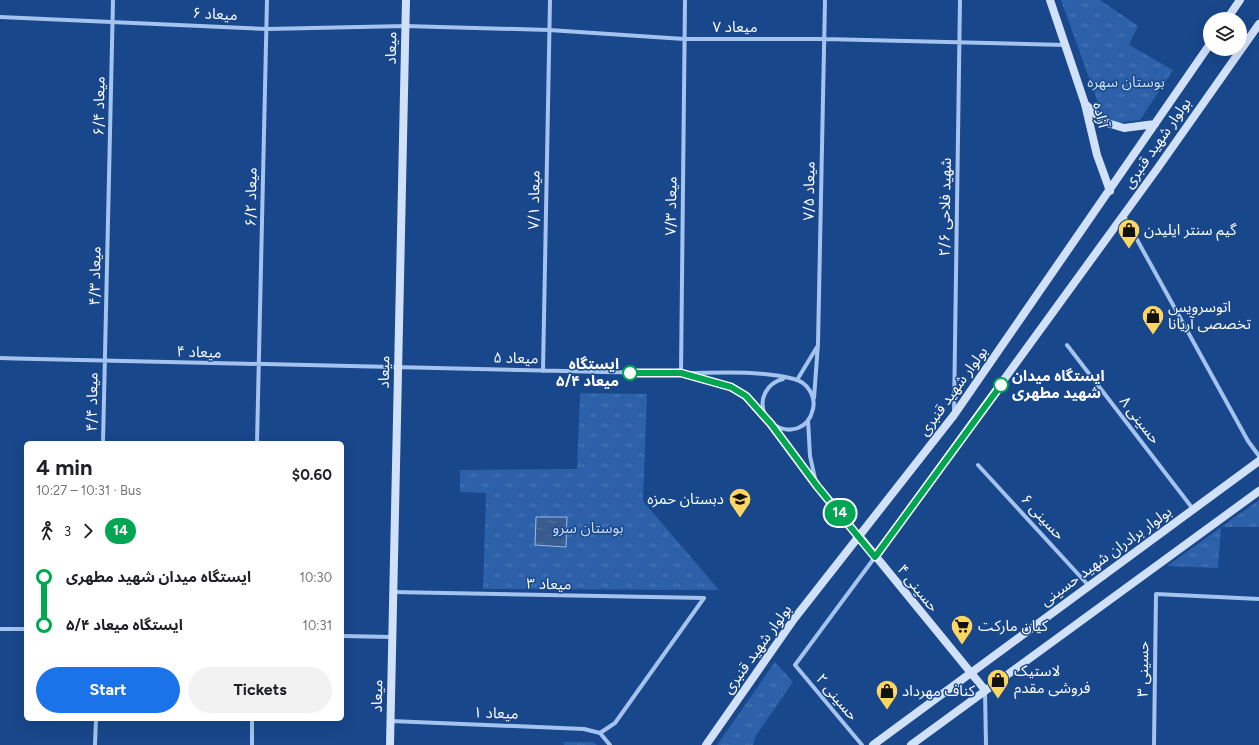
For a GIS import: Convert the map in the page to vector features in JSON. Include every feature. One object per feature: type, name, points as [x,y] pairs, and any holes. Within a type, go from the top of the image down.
[{"type":"street","name":"میعاد ۶/۴","points":[[109,192],[113,0]]},
{"type":"street","name":"میعاد ۶/۲","points":[[257,441],[267,0]]},
{"type":"street","name":"میعاد","points":[[390,745],[406,0]]},
{"type":"street","name":"میعاد ۷/۱","points":[[543,371],[550,0]]},
{"type":"street","name":"میعاد ۷/۳","points":[[681,373],[685,0]]},
{"type":"street","name":"میعاد ۷/۵","points":[[814,404],[818,344],[825,0]]},
{"type":"street","name":"شهید فلاحی ۲/۶","points":[[954,415],[960,0]]},
{"type":"street","name":"آزاده","points":[[1050,0],[1085,104],[1097,156],[1110,191]]},
{"type":"street","points":[[1232,12],[1240,0]]},
{"type":"street","name":"میعاد ۶","points":[[0,17],[267,28],[405,26]]},
{"type":"street","name":"بولوار شهید قنبری","points":[[795,665],[1124,215],[1259,24]]},
{"type":"street","name":"میعاد ۷","points":[[405,26],[549,30],[684,39],[824,39],[1065,45]]},
{"type":"street","name":"بولوار شهید قنبری","points":[[706,745],[794,619],[860,537],[954,415],[1203,54]]},
{"type":"street","points":[[1085,104],[1104,122],[1124,128],[1155,124]]},
{"type":"street","name":"میعاد ۴/۳","points":[[105,361],[109,192]]},
{"type":"street","points":[[1124,215],[1248,441],[1259,456]]},
{"type":"street","name":"میعاد ۷/۵","points":[[797,380],[818,344]]},
{"type":"street","name":"حسینی ۸","points":[[1067,345],[1194,509]]},
{"type":"street","name":"میعاد ۴","points":[[0,358],[398,368]]},
{"type":"street","name":"میعاد ۴/۴","points":[[103,441],[105,361]]},
{"type":"street","name":"میعاد ۵","points":[[398,368],[681,373]]},
{"type":"street","points":[[681,373],[749,373],[790,378],[797,380],[810,389],[814,404],[808,420],[810,456],[817,486]]},
{"type":"street","points":[[681,373],[731,387],[746,396],[766,417],[817,486],[860,537]]},
{"type":"street","points":[[766,417],[762,402],[768,387],[774,382],[790,378]]},
{"type":"street","points":[[771,424],[786,430],[802,426],[808,420]]},
{"type":"street","name":"بولوار برادران شهید حسینی","points":[[873,745],[1259,461]]},
{"type":"street","name":"حسینی ۶","points":[[978,465],[1090,586]]},
{"type":"street","points":[[911,745],[1259,492]]},
{"type":"street","name":"حسینی ۴","points":[[860,537],[970,674],[985,690]]},
{"type":"street","name":"میعاد ۳","points":[[393,592],[704,598],[615,723],[600,733]]},
{"type":"street","name":"حسینی ۳","points":[[1154,745],[1156,594],[1259,599]]},
{"type":"street","points":[[0,629],[24,629]]},
{"type":"street","points":[[344,636],[392,637]]},
{"type":"street","name":"حسینی ۲","points":[[795,665],[862,745]]},
{"type":"street","points":[[985,690],[986,745]]},
{"type":"street","points":[[95,745],[96,721]]},
{"type":"street","points":[[252,721],[252,745]]},
{"type":"street","name":"میعاد ۱","points":[[391,721],[584,729],[600,733]]},
{"type":"street","points":[[600,733],[610,745]]},
{"type":"green space","name":"بوستان سهره","points":[[1061,0],[1100,0],[1138,26],[1129,45],[1173,70],[1140,120],[1116,123],[1102,114]]},
{"type":"green space","name":"بوستان سرو","points":[[580,393],[647,394],[643,501],[719,590],[483,589],[486,493],[460,492],[460,470],[577,469]]},
{"type":"green space","points":[[1259,500],[1259,527],[1221,527]]},
{"type":"green space","points":[[1221,527],[1218,568],[1167,566]]},
{"type":"green space","points":[[775,662],[793,682],[755,737],[753,745],[717,745]]},
{"type":"green space","points":[[564,742],[593,742],[597,745],[564,745]]},
{"type":"water","points":[[536,517],[567,517],[566,547],[535,545]]},
{"type":"bus line","name":"14","points":[[630,373],[681,373],[731,387],[746,396],[766,417],[817,486],[875,557],[1001,385]]},
{"type":"place","name":"گیم سنتر ایلیدن","points":[[1129,250]]},
{"type":"place","name":"اتوسرویس تخصصی آریانا","points":[[1153,336]]},
{"type":"place","name":"ایستگاه میعاد ۵/۴","points":[[630,373]]},
{"type":"place","name":"ایستگاه میدان شهید مطهری","points":[[1001,385]]},
{"type":"place","name":"دبستان حمزه","points":[[740,518]]},
{"type":"place","name":"کیان مارکت","points":[[962,646]]},
{"type":"place","name":"لاستیک فروشی مقدم","points":[[998,700]]},
{"type":"place","name":"کناف مهرداد","points":[[887,710]]}]
